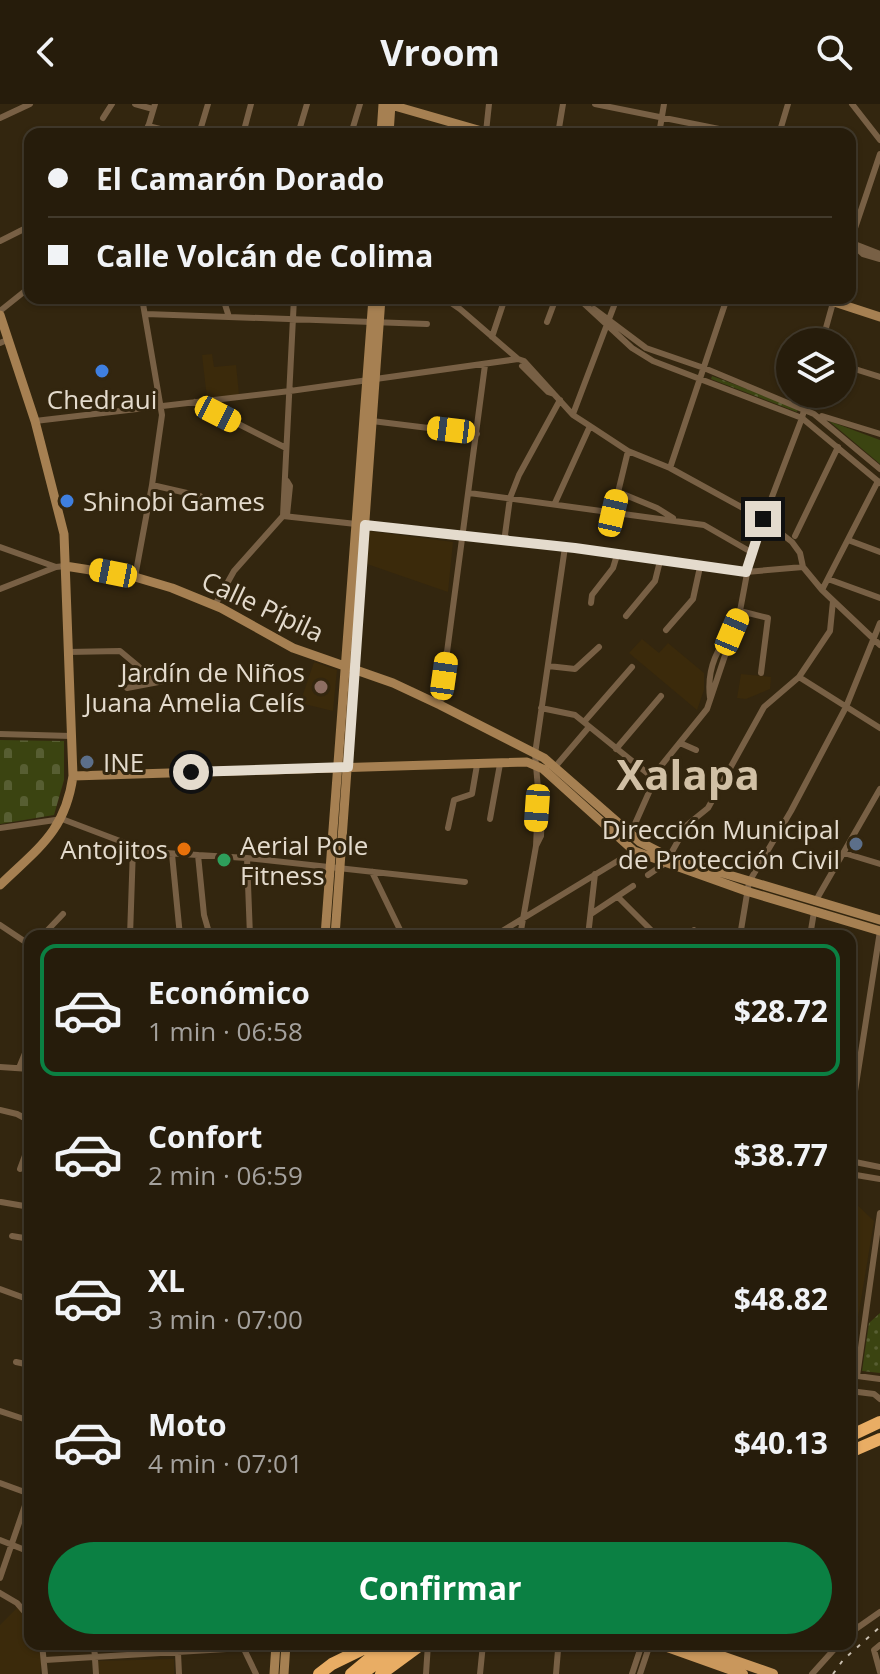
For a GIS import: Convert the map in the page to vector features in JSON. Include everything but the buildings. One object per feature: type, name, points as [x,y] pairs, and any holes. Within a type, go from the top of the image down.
[{"type":"highway","points":[[856,1433],[878,1424]]},
{"type":"highway","points":[[856,1449],[880,1439]]},
{"type":"highway","points":[[310,1674],[349,1650]]},
{"type":"highway","points":[[319,1674],[361,1650]]},
{"type":"highway","points":[[351,1674],[380,1650]]},
{"type":"highway","points":[[362,1674],[394,1650]]},
{"type":"highway","points":[[381,1674],[416,1650]]},
{"type":"main road","points":[[388,104],[472,128]]},
{"type":"main road","points":[[382,128],[388,104]]},
{"type":"main road","points":[[388,104],[389,128]]},
{"type":"main road","points":[[326,930],[344,767],[375,322],[374,304]]},
{"type":"main road","points":[[375,322],[380,304]]},
{"type":"main road","points":[[845,304],[880,317]]},
{"type":"main road","points":[[0,313],[4,342],[35,421],[61,513],[61,567],[73,776],[68,806],[62,819],[49,838],[0,885]]},
{"type":"main road","points":[[360,524],[372,421],[371,379]]},
{"type":"main road","name":"Calle Pípila","points":[[61,567],[135,577],[172,588],[215,605],[293,648],[440,705],[535,759],[555,767],[630,835],[667,860]]},
{"type":"main road","points":[[73,776],[477,765],[535,759]]},
{"type":"main road","name":"Calle Pípila","points":[[535,759],[634,851],[815,907],[880,931]]},
{"type":"main road","points":[[335,867],[335,930]]},
{"type":"main road","name":"Calle Pípila","points":[[815,907],[880,920]]},
{"type":"main road","points":[[274,1674],[276,1650]]},
{"type":"main road","points":[[284,1674],[286,1650]]},
{"type":"main road","points":[[676,1650],[743,1674]]},
{"type":"main road","points":[[704,1650],[773,1674]]},
{"type":"street","points":[[0,118],[30,104]]},
{"type":"street","points":[[103,118],[112,104]]},
{"type":"street","points":[[135,104],[154,106],[148,126],[156,128]]},
{"type":"street","points":[[201,128],[208,104]]},
{"type":"street","points":[[245,128],[251,104]]},
{"type":"street","points":[[300,128],[307,104]]},
{"type":"street","points":[[353,128],[360,104]]},
{"type":"street","points":[[489,104],[489,128]]},
{"type":"street","points":[[559,128],[563,104]]},
{"type":"street","points":[[595,104],[715,128]]},
{"type":"street","points":[[660,128],[664,104]]},
{"type":"street","points":[[782,128],[788,104]]},
{"type":"street","points":[[852,104],[879,137]]},
{"type":"street","points":[[856,225],[880,154]]},
{"type":"street","points":[[0,241],[24,229]]},
{"type":"street","points":[[856,245],[880,256]]},
{"type":"street","points":[[0,313],[24,292]]},
{"type":"street","points":[[135,577],[152,485],[162,406],[144,304]]},
{"type":"street","points":[[225,304],[229,317]]},
{"type":"street","points":[[215,605],[234,571],[285,515],[294,304]]},
{"type":"street","points":[[451,304],[524,361],[573,415],[628,451],[670,468],[763,519],[792,542],[800,553],[803,567],[822,590],[877,642]]},
{"type":"street","points":[[492,337],[503,304]]},
{"type":"street","points":[[547,322],[554,304]]},
{"type":"street","points":[[585,304],[646,348],[704,368],[814,414],[880,434]]},
{"type":"street","points":[[573,415],[615,304]]},
{"type":"street","points":[[670,468],[725,304]]},
{"type":"street","points":[[826,328],[833,304]]},
{"type":"street","points":[[146,314],[427,324]]},
{"type":"street","points":[[609,322],[642,355],[802,418],[879,482],[822,590]]},
{"type":"street","points":[[35,421],[290,391],[518,359]]},
{"type":"street","points":[[440,705],[485,365]]},
{"type":"street","points":[[856,369],[880,377]]},
{"type":"street","points":[[504,542],[510,498],[557,397]]},
{"type":"street","points":[[195,402],[286,448]]},
{"type":"street","points":[[630,835],[650,790],[652,777],[702,717],[710,702],[709,672],[740,611],[751,552],[804,409]]},
{"type":"street","points":[[814,414],[880,469]]},
{"type":"street","points":[[372,421],[477,434]]},
{"type":"street","points":[[555,503],[590,426]]},
{"type":"street","points":[[795,536],[838,447]]},
{"type":"street","points":[[613,513],[628,451]]},
{"type":"street","points":[[152,485],[200,496]]},
{"type":"street","points":[[618,492],[677,520]]},
{"type":"street","points":[[469,493],[704,525],[751,552]]},
{"type":"street","points":[[285,515],[565,547],[746,572],[803,567]]},
{"type":"street","points":[[848,540],[880,552]]},
{"type":"street","name":"Calle Pípila","points":[[0,547],[61,567]]},
{"type":"street","points":[[521,930],[536,846],[539,800],[535,759],[565,547]]},
{"type":"street","points":[[591,603],[592,595],[613,568],[617,555]]},
{"type":"street","points":[[626,616],[655,581],[660,561]]},
{"type":"street","points":[[0,589],[61,567]]},
{"type":"street","points":[[666,630],[693,599],[700,567]]},
{"type":"street","points":[[828,579],[880,598]]},
{"type":"street","points":[[648,875],[667,860],[687,825],[710,806],[764,707],[799,677],[830,631],[833,601]]},
{"type":"street","points":[[740,611],[768,618],[761,673]]},
{"type":"street","points":[[741,930],[748,886],[846,707],[877,642],[880,624]]},
{"type":"street","points":[[548,666],[575,669],[599,647]]},
{"type":"street","points":[[68,652],[120,651],[153,683]]},
{"type":"street","points":[[555,767],[632,667]]},
{"type":"street","points":[[799,677],[880,728]]},
{"type":"street","points":[[127,688],[169,680]]},
{"type":"street","points":[[616,749],[661,696]]},
{"type":"street","points":[[541,708],[568,711],[652,777]]},
{"type":"street","points":[[0,734],[71,736]]},
{"type":"street","points":[[680,743],[696,750]]},
{"type":"street","points":[[490,819],[500,764]]},
{"type":"street","points":[[448,828],[454,800],[472,794],[477,765]]},
{"type":"street","points":[[811,930],[815,907],[880,789]]},
{"type":"street","points":[[870,808],[880,810]]},
{"type":"street","points":[[0,828],[62,819],[149,852],[247,858],[465,882]]},
{"type":"street","points":[[130,930],[133,848]]},
{"type":"street","points":[[504,930],[634,851]]},
{"type":"street","points":[[844,853],[880,864]]},
{"type":"street","points":[[172,854],[179,930]]},
{"type":"street","points":[[198,855],[208,930]]},
{"type":"street","points":[[247,858],[250,930]]},
{"type":"street","points":[[372,872],[400,930]]},
{"type":"street","points":[[589,930],[595,874]]},
{"type":"street","points":[[591,914],[633,886]]},
{"type":"street","points":[[618,897],[651,930]]},
{"type":"street","points":[[48,930],[63,914]]},
{"type":"street","points":[[0,925],[24,941]]},
{"type":"street","points":[[856,1085],[880,931]]},
{"type":"street","points":[[19,1068],[24,1056]]},
{"type":"street","points":[[0,1067],[24,1068]]},
{"type":"street","points":[[0,1110],[24,1118]]},
{"type":"street","points":[[20,1169],[24,1158]]},
{"type":"street","points":[[856,1162],[880,1167]]},
{"type":"street","points":[[856,1175],[880,1179]]},
{"type":"street","points":[[1,1202],[24,1206]]},
{"type":"street","points":[[856,1363],[880,1213]]},
{"type":"street","points":[[12,1236],[24,1238]]},
{"type":"street","points":[[0,1289],[24,1298]]},
{"type":"street","points":[[16,1362],[24,1364]]},
{"type":"street","points":[[856,1375],[880,1379]]},
{"type":"street","points":[[856,1392],[874,1394],[880,1399]]},
{"type":"street","points":[[878,1424],[880,1410]]},
{"type":"street","points":[[0,1411],[24,1419]]},
{"type":"street","points":[[0,1483],[24,1491]]},
{"type":"street","points":[[0,1578],[24,1509]]},
{"type":"street","points":[[0,1540],[24,1549]]},
{"type":"street","points":[[0,1593],[24,1611]]},
{"type":"street","points":[[856,1629],[880,1612]]},
{"type":"street","points":[[877,1646],[880,1672]]},
{"type":"street","points":[[43,1650],[45,1674]]},
{"type":"street","points":[[95,1650],[96,1674]]},
{"type":"street","points":[[177,1650],[179,1674]]},
{"type":"street","points":[[45,1660],[205,1650]]},
{"type":"street","points":[[244,1650],[256,1674]]},
{"type":"street","points":[[425,1650],[426,1674]]},
{"type":"street","points":[[480,1674],[482,1650]]},
{"type":"street","points":[[556,1674],[558,1650]]},
{"type":"street","points":[[632,1674],[640,1650]]},
{"type":"street","points":[[640,1674],[648,1650]]},
{"type":"street","points":[[812,1674],[834,1650]]},
{"type":"shaded area","points":[[212,354],[214,367],[236,365],[239,394],[207,398],[202,355]]},
{"type":"shaded area","points":[[368,531],[453,542],[448,592],[367,564]]},
{"type":"shaded area","points":[[642,639],[659,653],[668,643],[704,673],[704,690],[697,710],[629,653]]},
{"type":"shaded area","name":"Jardín de Niños Juana Amelia Celís","points":[[314,662],[337,670],[333,711],[300,703]]},
{"type":"shaded area","points":[[741,674],[771,677],[770,689],[746,699],[737,698]]},
{"type":"shaded area","points":[[856,1204],[874,1221],[856,1324]]},
{"type":"shaded area","points":[[19,1606],[24,1611],[24,1650],[42,1650],[40,1674],[0,1674],[0,1625]]},
{"type":"shaded area","points":[[174,1659],[174,1674],[97,1674],[98,1661]]},
{"type":"green space","points":[[712,376],[776,400],[776,404],[711,379]]},
{"type":"green space","points":[[829,421],[880,440],[880,464]]},
{"type":"green space","points":[[0,740],[64,741],[64,780],[54,815],[0,824]]},
{"type":"green space","points":[[880,1313],[880,1373],[862,1371],[869,1323]]},
{"type":"railway","points":[[856,1648],[880,1627]]},
{"type":"railway","points":[[833,1674],[854,1650]]},
{"type":"place","name":"Chedraui","points":[[102,371]]},
{"type":"place","name":"Shinobi Games","points":[[67,501]]},
{"type":"place","name":"Jardín de Niños Juana Amelia Celís","points":[[321,687]]},
{"type":"place","name":"INE","points":[[87,762]]},
{"type":"place","name":"Dirección Municipal de Protección Civil","points":[[856,844]]},
{"type":"place","name":"Antojitos","points":[[184,849]]},
{"type":"place","name":"Aerial Pole Fitness","points":[[224,860]]},
{"type":"district","name":"Xalapa","points":[[688,773]]},
{"type":"route","points":[[191,772],[348,767],[365,525],[575,548],[746,572],[763,519]]}]
